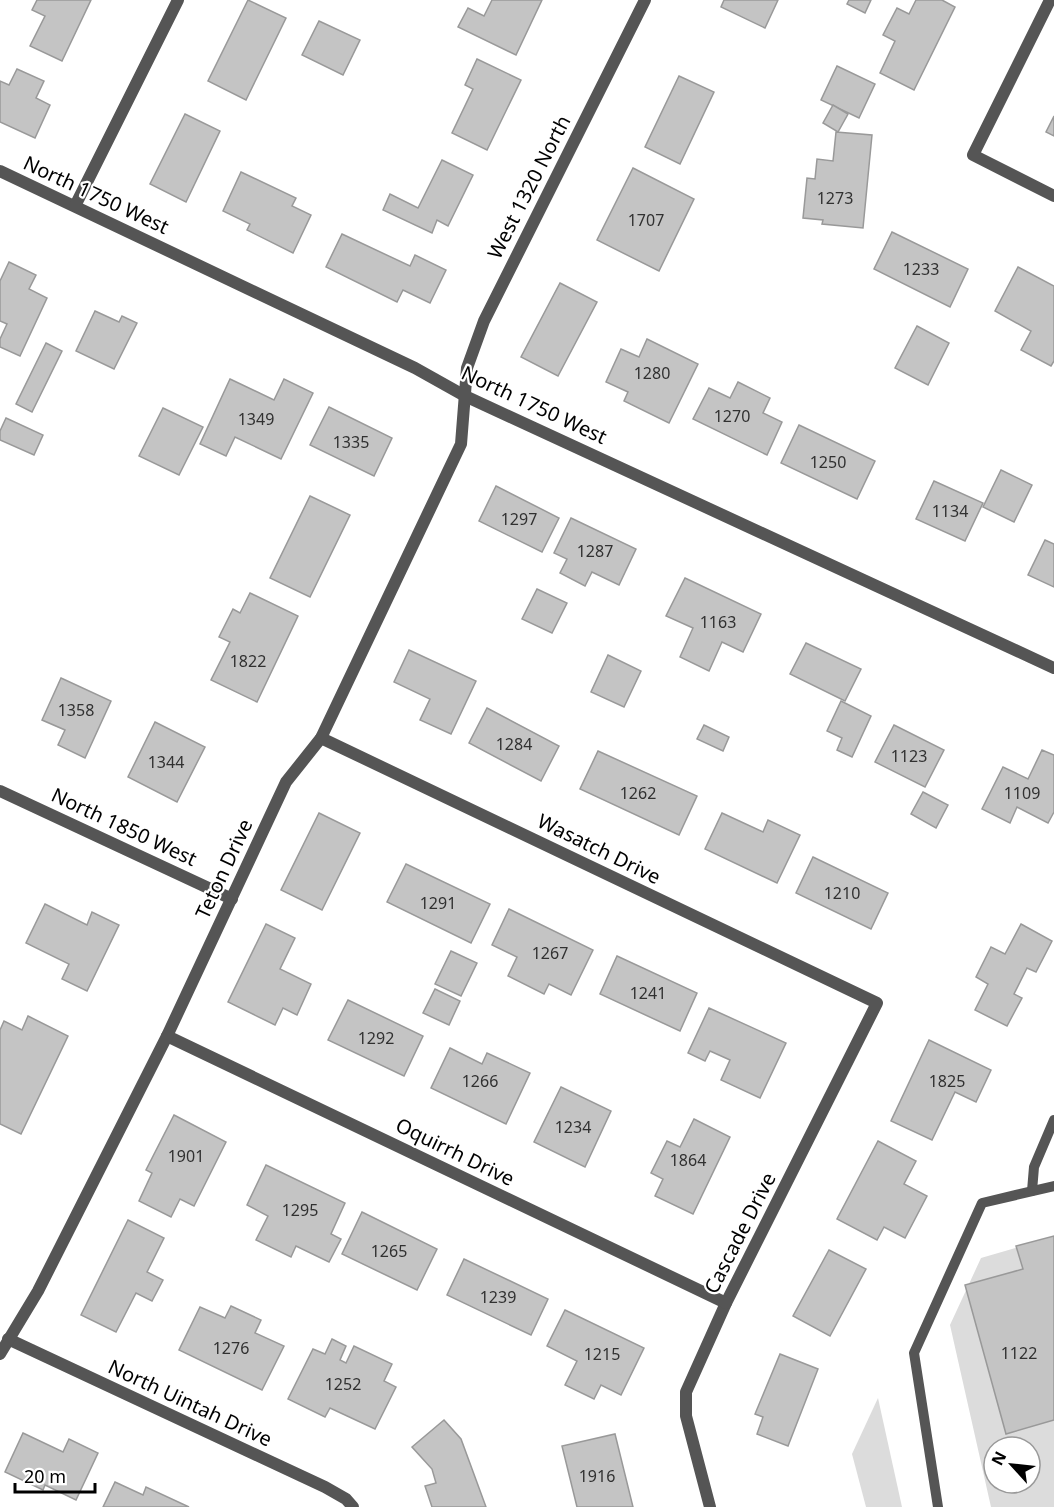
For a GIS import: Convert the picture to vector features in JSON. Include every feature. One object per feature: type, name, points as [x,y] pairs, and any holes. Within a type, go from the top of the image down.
[{"type":"street","points":[[75,206],[178,0]]},
{"type":"street","name":"West 1320 North","points":[[465,396],[466,368],[484,321],[645,0]]},
{"type":"street","points":[[1050,0],[973,155],[1054,196]]},
{"type":"street","name":"North 1750 West","points":[[0,171],[415,368],[465,396],[1054,668]]},
{"type":"street","name":"Teton Drive","points":[[0,1354],[38,1292],[167,1036],[286,782],[321,738],[461,444],[465,396]]},
{"type":"street","name":"Wasatch Drive","points":[[321,738],[860,996]]},
{"type":"street","name":"North 1850 West","points":[[0,791],[232,899]]},
{"type":"street","name":"Cascade Drive","points":[[710,1507],[684,1404],[690,1380],[726,1303],[877,1003],[860,996]]},
{"type":"street","name":"Oquirrh Drive","points":[[167,1036],[726,1303]]},
{"type":"street","name":"North Uintah Drive","points":[[9,1339],[326,1487],[346,1499],[353,1507]]},
{"type":"lane","points":[[1032,1191],[1034,1167],[1054,1120]]},
{"type":"lane","points":[[938,1507],[914,1353],[982,1203],[1054,1186]]},
{"type":"shaded area","points":[[1054,1237],[1054,1507],[991,1507],[988,1495],[1042,1495],[1042,1435],[982,1435],[982,1467],[950,1325],[981,1258]]},
{"type":"shaded area","points":[[878,1398],[902,1507],[866,1507],[852,1454]]},
{"type":"building","points":[[37,0],[91,0],[62,61],[30,46],[45,16],[32,10]]},
{"type":"building","points":[[248,0],[286,18],[246,100],[208,81]]},
{"type":"building","points":[[492,0],[542,0],[516,55],[458,27],[468,8],[484,16]]},
{"type":"building","points":[[724,0],[778,0],[765,28],[721,7]]},
{"type":"building","points":[[849,0],[871,0],[865,13],[847,4]]},
{"type":"building","points":[[916,0],[942,0],[955,7],[914,90],[880,73],[895,41],[883,35],[897,8],[909,14]]},
{"type":"building","points":[[319,21],[360,40],[343,75],[302,55]]},
{"type":"building","points":[[477,59],[521,80],[487,150],[452,133],[473,89],[465,85]]},
{"type":"building","points":[[837,66],[875,84],[859,118],[821,100]]},
{"type":"building","points":[[17,69],[44,81],[36,98],[50,105],[35,138],[0,122],[0,81],[9,85]]},
{"type":"building","points":[[679,76],[714,92],[680,164],[645,147]]},
{"type":"building","points":[[833,105],[848,114],[838,132],[823,123]]},
{"type":"building","points":[[185,114],[220,131],[186,202],[150,184]]},
{"type":"building","points":[[1054,116],[1054,136],[1046,132]]},
{"type":"building","points":[[836,132],[872,135],[863,228],[822,224],[823,220],[803,218],[807,178],[815,179],[817,159],[833,161]]},
{"type":"building","points":[[442,160],[473,175],[448,226],[437,220],[432,233],[383,210],[390,194],[418,208]]},
{"type":"building","points":[[633,168],[694,199],[659,271],[597,240]]},
{"type":"building","points":[[241,172],[296,198],[292,206],[311,215],[293,253],[247,230],[250,224],[223,211]]},
{"type":"building","points":[[892,232],[968,269],[950,307],[874,269]]},
{"type":"building","points":[[342,234],[410,266],[415,255],[446,270],[430,303],[403,290],[397,302],[326,267]]},
{"type":"building","points":[[9,262],[36,275],[29,289],[47,298],[20,356],[0,347],[0,339],[7,324],[0,321],[0,281]]},
{"type":"building","points":[[1018,267],[1054,286],[1054,361],[1051,366],[1021,350],[1031,331],[995,311]]},
{"type":"building","points":[[560,283],[597,302],[558,376],[521,357]]},
{"type":"building","points":[[95,311],[119,322],[122,316],[137,323],[114,369],[76,351]]},
{"type":"building","points":[[917,326],[949,343],[928,385],[895,368]]},
{"type":"building","points":[[647,339],[698,364],[669,423],[624,401],[628,392],[606,382],[621,349],[639,357]]},
{"type":"building","points":[[46,343],[62,351],[32,412],[16,404]]},
{"type":"building","points":[[230,379],[274,400],[284,379],[313,393],[281,459],[235,437],[226,456],[200,444]]},
{"type":"building","points":[[738,382],[770,398],[763,413],[782,422],[767,455],[693,419],[709,388],[730,398]]},
{"type":"building","points":[[329,407],[392,438],[374,476],[310,445]]},
{"type":"building","points":[[163,408],[203,427],[179,475],[139,456]]},
{"type":"building","points":[[6,418],[43,435],[34,455],[0,440],[0,431]]},
{"type":"building","points":[[799,425],[875,461],[857,499],[781,463]]},
{"type":"building","points":[[1001,470],[1032,485],[1014,522],[983,507]]},
{"type":"building","points":[[934,481],[983,503],[965,541],[916,519]]},
{"type":"building","points":[[496,486],[559,518],[542,552],[479,521]]},
{"type":"building","points":[[310,496],[350,515],[310,597],[270,578]]},
{"type":"building","points":[[571,518],[636,549],[619,585],[592,572],[585,586],[560,573],[567,559],[554,553]]},
{"type":"building","points":[[1045,540],[1054,544],[1054,587],[1028,575]]},
{"type":"building","points":[[685,578],[761,614],[743,652],[722,642],[709,671],[680,657],[693,628],[666,616]]},
{"type":"building","points":[[537,589],[567,603],[552,633],[522,619]]},
{"type":"building","points":[[250,593],[298,616],[257,702],[211,680],[230,642],[219,637],[233,609],[240,613]]},
{"type":"building","points":[[806,643],[861,669],[845,701],[790,674]]},
{"type":"building","points":[[409,650],[476,681],[451,734],[420,720],[430,699],[394,682]]},
{"type":"building","points":[[608,655],[641,671],[624,707],[591,692]]},
{"type":"building","points":[[61,678],[111,701],[85,758],[58,745],[65,730],[42,720]]},
{"type":"building","points":[[841,701],[871,716],[852,757],[837,750],[842,738],[827,731]]},
{"type":"building","points":[[487,708],[559,746],[541,781],[469,743]]},
{"type":"building","points":[[155,722],[205,747],[177,802],[128,777]]},
{"type":"building","points":[[704,725],[729,737],[723,751],[697,739]]},
{"type":"building","points":[[894,725],[944,750],[925,787],[875,762]]},
{"type":"building","points":[[1042,750],[1054,755],[1054,812],[1048,823],[1017,807],[1010,823],[982,809],[1003,767],[1028,779]]},
{"type":"building","points":[[598,751],[697,796],[679,835],[580,789]]},
{"type":"building","points":[[923,792],[948,805],[936,828],[911,814]]},
{"type":"building","points":[[319,813],[360,833],[322,910],[281,890]]},
{"type":"building","points":[[722,813],[763,832],[768,820],[800,835],[777,883],[705,849]]},
{"type":"building","points":[[813,857],[888,893],[871,929],[796,893]]},
{"type":"building","points":[[406,864],[490,904],[471,943],[387,902]]},
{"type":"building","points":[[45,904],[87,925],[92,912],[119,925],[87,991],[62,979],[69,964],[26,943]]},
{"type":"building","points":[[509,909],[593,950],[571,995],[549,984],[544,994],[508,976],[517,957],[492,945]]},
{"type":"building","points":[[266,924],[295,938],[280,969],[311,984],[297,1015],[283,1008],[275,1025],[228,1002]]},
{"type":"building","points":[[1021,924],[1052,941],[1036,972],[1027,968],[1014,994],[1022,998],[1007,1026],[975,1010],[988,984],[976,977],[991,947],[1005,954]]},
{"type":"building","points":[[451,951],[477,963],[461,996],[435,984]]},
{"type":"building","points":[[617,956],[697,993],[680,1031],[600,994]]},
{"type":"building","points":[[435,989],[460,1001],[449,1025],[423,1013]]},
{"type":"building","points":[[348,1000],[423,1036],[404,1076],[328,1040]]},
{"type":"building","points":[[709,1008],[786,1043],[760,1098],[721,1080],[730,1060],[710,1051],[705,1061],[688,1053]]},
{"type":"building","points":[[28,1016],[68,1036],[21,1134],[0,1124],[0,1030],[4,1021],[22,1030]]},
{"type":"building","points":[[929,1040],[991,1070],[976,1102],[955,1092],[932,1140],[891,1121]]},
{"type":"building","points":[[450,1048],[482,1064],[487,1053],[530,1073],[506,1124],[431,1088]]},
{"type":"building","points":[[561,1087],[611,1111],[585,1167],[534,1142]]},
{"type":"building","points":[[174,1115],[226,1142],[194,1206],[180,1199],[171,1217],[139,1201],[152,1173],[146,1170]]},
{"type":"building","points":[[694,1119],[730,1137],[693,1214],[655,1196],[663,1179],[651,1173],[667,1141],[680,1147]]},
{"type":"building","points":[[878,1141],[916,1161],[904,1184],[927,1196],[905,1238],[884,1227],[877,1240],[837,1219]]},
{"type":"building","points":[[266,1165],[345,1203],[331,1234],[341,1239],[329,1262],[296,1246],[291,1257],[256,1240],[268,1216],[247,1205]]},
{"type":"building","points":[[362,1212],[437,1249],[417,1290],[342,1254]]},
{"type":"building","points":[[128,1220],[164,1238],[147,1272],[163,1280],[152,1301],[136,1293],[116,1332],[81,1315]]},
{"type":"building","points":[[1054,1236],[1054,1420],[1006,1434],[965,1285],[1023,1269],[1016,1246]]},
{"type":"building","points":[[829,1250],[866,1269],[830,1336],[793,1316]]},
{"type":"building","points":[[464,1259],[548,1299],[531,1335],[447,1295]]},
{"type":"building","points":[[231,1306],[261,1320],[255,1333],[284,1346],[262,1390],[179,1350],[200,1307],[225,1318]]},
{"type":"building","points":[[565,1310],[644,1348],[621,1395],[601,1385],[594,1399],[565,1385],[577,1361],[547,1346]]},
{"type":"building","points":[[332,1339],[346,1346],[340,1360],[346,1363],[354,1346],[392,1364],[384,1381],[396,1387],[375,1429],[330,1408],[325,1417],[288,1399],[313,1349],[325,1354]]},
{"type":"building","points":[[780,1354],[818,1369],[788,1446],[757,1434],[763,1417],[755,1414]]},
{"type":"building","points":[[444,1420],[461,1439],[486,1507],[432,1507],[425,1486],[436,1483],[432,1469],[412,1447]]},
{"type":"building","points":[[23,1433],[63,1452],[69,1439],[98,1453],[76,1500],[45,1485],[43,1490],[5,1472]]},
{"type":"building","points":[[615,1434],[633,1507],[577,1507],[562,1446]]},
{"type":"building","points":[[115,1482],[143,1495],[146,1487],[189,1507],[103,1507]]}]
